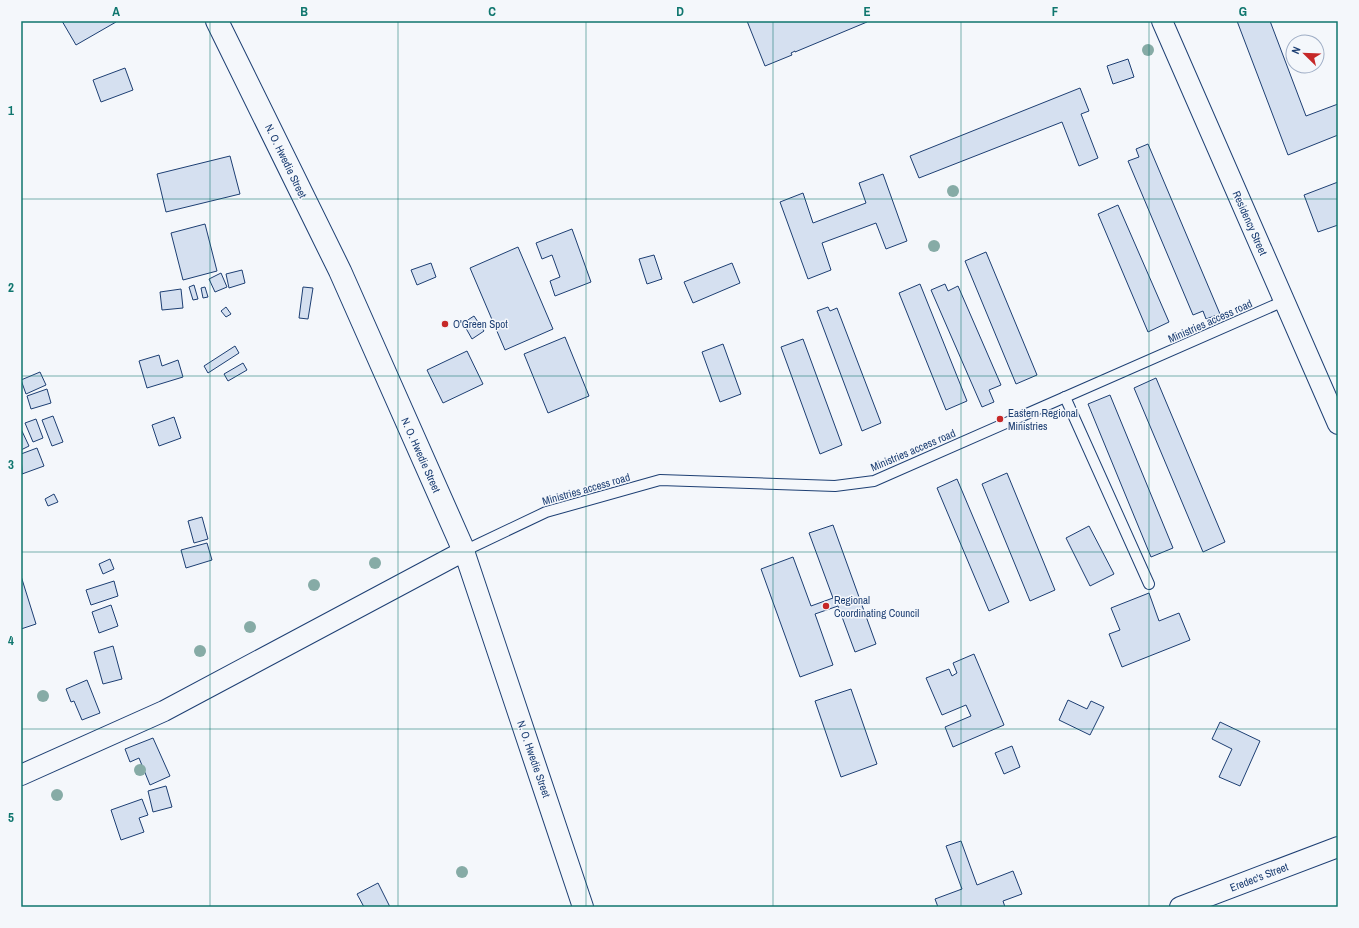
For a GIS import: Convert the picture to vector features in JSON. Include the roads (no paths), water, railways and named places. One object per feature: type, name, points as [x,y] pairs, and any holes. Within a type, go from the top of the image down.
[{"type":"street","name":"N. O. Hwedie Street","points":[[216,21],[340,271],[464,551],[583,907]]},
{"type":"street","name":"Residency Street","points":[[1162,21],[1338,424]]},
{"type":"street","points":[[21,775],[164,711],[464,551]]},
{"type":"street","name":"Eredec's Street","points":[[1180,907],[1338,846]]},
{"type":"lane","name":"Ministries access road","points":[[464,551],[546,512],[660,480],[835,486],[874,480],[1065,398],[1284,301]]},
{"type":"lane","points":[[1065,398],[1149,584]]},
{"type":"place","name":"O'Green Spot","points":[[445,324]]},
{"type":"place","name":"Eastern Regional Ministries","points":[[1000,419]]},
{"type":"place","name":"Regional Coordinating Council","points":[[826,606]]}]
